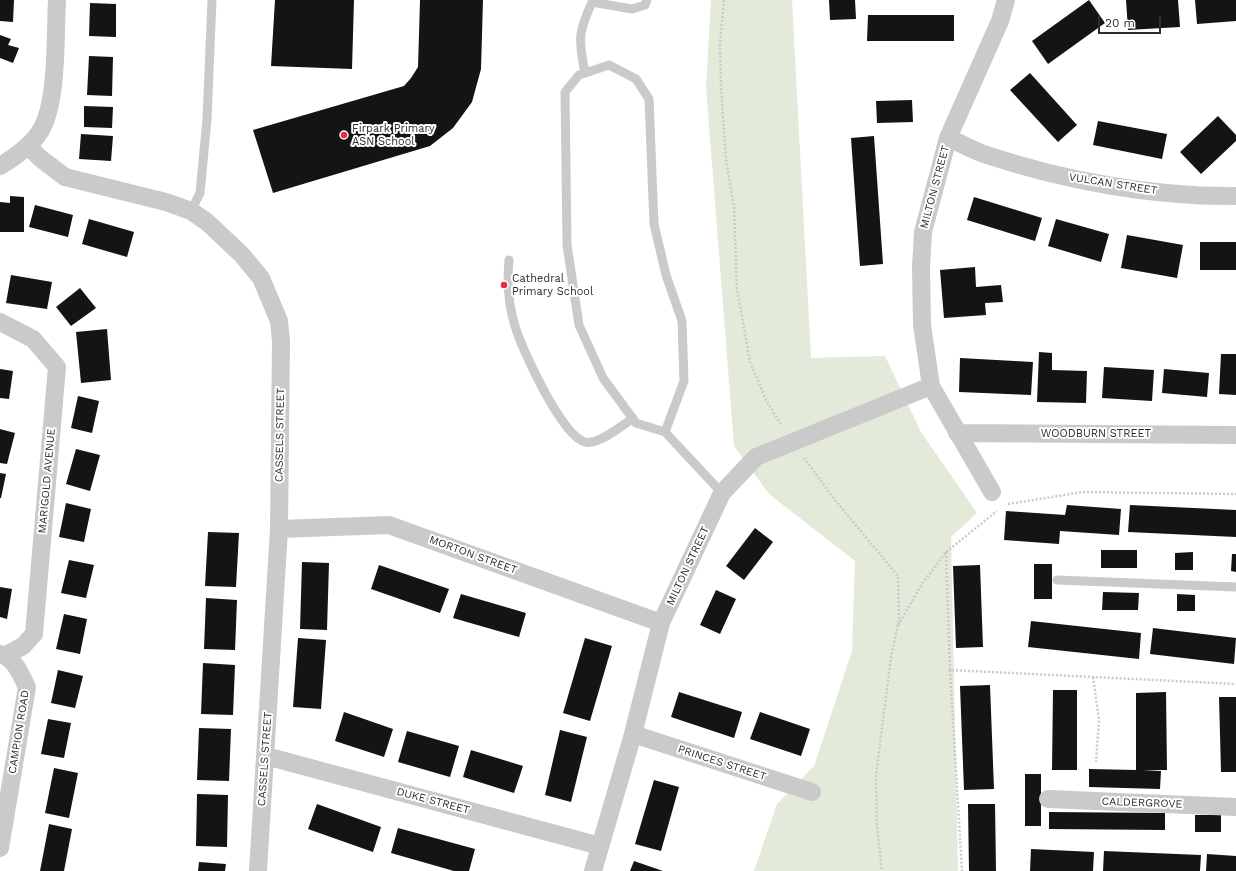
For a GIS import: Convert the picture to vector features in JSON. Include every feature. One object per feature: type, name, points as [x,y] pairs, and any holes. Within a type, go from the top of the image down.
[{"type":"street","points":[[0,166],[28,146],[41,130],[52,104],[57,0]]},
{"type":"street","name":"MILTON STREET","points":[[992,492],[931,386],[922,325],[921,267],[923,232],[948,138],[1000,21],[1006,0]]},
{"type":"street","name":"VULCAN STREET","points":[[948,138],[987,155],[1082,180],[1195,196],[1236,196]]},
{"type":"street","name":"CASSELS STREET","points":[[28,146],[40,158],[65,177],[166,202],[191,211],[207,222],[242,255],[261,278],[279,322],[281,341],[279,529],[258,871]]},
{"type":"street","name":"MARIGOLD AVENUE","points":[[0,322],[33,339],[57,367],[34,634],[23,646],[3,654]]},
{"type":"street","name":"MILTON STREET","points":[[593,871],[633,734],[661,623],[722,493],[756,457],[931,386]]},
{"type":"street","name":"WOODBURN STREET","points":[[957,433],[1236,435]]},
{"type":"street","name":"MORTON STREET","points":[[279,529],[389,525],[661,623]]},
{"type":"street","name":"CAMPION ROAD","points":[[0,848],[2,821],[27,687],[19,671],[3,654]]},
{"type":"street","name":"PRINCES STREET","points":[[633,734],[812,792]]},
{"type":"street","name":"DUKE STREET","points":[[266,756],[600,846]]},
{"type":"street","name":"CALDERGROVE","points":[[1048,799],[1236,807]]},
{"type":"lane","points":[[191,211],[200,193],[207,119],[212,0]]},
{"type":"lane","points":[[585,73],[579,46],[581,27],[592,1],[632,9],[645,5],[647,0]]},
{"type":"lane","points":[[665,432],[684,381],[682,321],[666,275],[654,224],[649,99],[636,79],[609,65],[579,75],[565,92],[567,245],[579,325],[603,378],[636,422],[665,432],[722,493]]},
{"type":"lane","points":[[509,260],[507,282],[515,327],[545,392],[574,436],[586,443],[596,442],[633,418]]},
{"type":"lane","points":[[1057,580],[1236,587]]},
{"type":"path","points":[[992,492],[1005,504]]},
{"type":"path","points":[[897,627],[922,584],[946,552],[1005,504],[1083,492],[1236,494]]},
{"type":"path","points":[[946,552],[950,670],[962,871]]},
{"type":"path","points":[[950,670],[1236,684]]},
{"type":"path","points":[[1093,677],[1099,720],[1096,762]]},
{"type":"green space","points":[[711,0],[792,0],[811,358],[885,356],[921,432],[977,513],[951,537],[958,871],[754,871],[777,804],[814,766],[852,651],[855,561],[769,494],[734,446],[706,87]]},
{"type":"building","points":[[0,0],[14,0],[13,22],[0,21]]},
{"type":"building","points":[[275,0],[354,0],[352,69],[271,66]]},
{"type":"building","points":[[420,0],[483,0],[481,69],[472,102],[453,128],[430,146],[273,193],[253,130],[404,86],[418,67]]},
{"type":"building","points":[[829,0],[855,0],[856,19],[830,20]]},
{"type":"building","points":[[1089,0],[1105,23],[1048,64],[1032,41]]},
{"type":"building","points":[[1126,0],[1178,0],[1180,27],[1128,30]]},
{"type":"building","points":[[1195,0],[1236,0],[1236,21],[1197,24]]},
{"type":"building","points":[[90,3],[116,4],[116,37],[89,36]]},
{"type":"building","points":[[868,15],[954,15],[954,41],[867,41]]},
{"type":"building","points":[[0,35],[11,39],[8,45],[19,48],[13,63],[0,58]]},
{"type":"building","points":[[89,56],[113,57],[112,96],[87,95]]},
{"type":"building","points":[[1030,73],[1077,125],[1058,142],[1010,90]]},
{"type":"building","points":[[912,100],[913,122],[877,123],[876,101]]},
{"type":"building","points":[[84,106],[113,107],[112,128],[84,127]]},
{"type":"building","points":[[1218,116],[1236,135],[1236,141],[1201,174],[1180,152]]},
{"type":"building","points":[[1098,121],[1167,134],[1162,159],[1093,145]]},
{"type":"building","points":[[81,134],[113,136],[111,161],[79,159]]},
{"type":"building","points":[[874,136],[883,264],[860,266],[851,138]]},
{"type":"building","points":[[10,196],[24,197],[24,232],[0,232],[0,202],[10,203]]},
{"type":"building","points":[[974,197],[1042,218],[1035,241],[967,220]]},
{"type":"building","points":[[35,205],[73,215],[68,237],[29,227]]},
{"type":"building","points":[[89,219],[134,232],[127,257],[82,244]]},
{"type":"building","points":[[1056,219],[1109,234],[1101,262],[1048,246]]},
{"type":"building","points":[[1127,235],[1183,245],[1177,278],[1121,268]]},
{"type":"building","points":[[1200,242],[1236,242],[1236,270],[1200,270]]},
{"type":"building","points":[[975,267],[976,287],[1001,285],[1003,302],[985,303],[986,315],[944,318],[940,270]]},
{"type":"building","points":[[11,275],[52,282],[47,309],[6,303]]},
{"type":"building","points":[[80,288],[96,308],[71,326],[56,307]]},
{"type":"building","points":[[107,329],[111,380],[81,383],[76,332]]},
{"type":"building","points":[[1039,352],[1052,353],[1052,370],[1087,371],[1086,403],[1037,402]]},
{"type":"building","points":[[1221,354],[1236,354],[1236,395],[1219,394]]},
{"type":"building","points":[[960,358],[1033,362],[1031,395],[959,392]]},
{"type":"building","points":[[1104,367],[1154,370],[1152,401],[1102,398]]},
{"type":"building","points":[[0,369],[13,371],[9,399],[0,398]]},
{"type":"building","points":[[1164,369],[1209,373],[1207,397],[1162,393]]},
{"type":"building","points":[[78,396],[99,401],[92,433],[71,428]]},
{"type":"building","points":[[0,429],[15,433],[7,464],[0,463]]},
{"type":"building","points":[[76,449],[100,455],[90,491],[66,484]]},
{"type":"building","points":[[0,473],[6,474],[1,498],[0,498]]},
{"type":"building","points":[[66,503],[91,509],[84,542],[59,537]]},
{"type":"building","points":[[1067,505],[1121,509],[1119,535],[1060,531],[1059,544],[1004,540],[1006,511],[1065,515]]},
{"type":"building","points":[[1130,505],[1236,510],[1236,537],[1128,532]]},
{"type":"building","points":[[755,528],[773,542],[744,580],[726,566]]},
{"type":"building","points":[[208,532],[239,533],[236,587],[205,586]]},
{"type":"building","points":[[1101,550],[1137,550],[1137,568],[1101,568]]},
{"type":"building","points":[[1193,552],[1193,570],[1175,570],[1175,553]]},
{"type":"building","points":[[1232,554],[1236,554],[1236,572],[1231,571]]},
{"type":"building","points":[[69,560],[94,565],[86,598],[61,593]]},
{"type":"building","points":[[302,562],[329,563],[327,630],[300,629]]},
{"type":"building","points":[[1034,564],[1052,564],[1052,599],[1034,599]]},
{"type":"building","points":[[379,565],[449,589],[440,613],[371,589]]},
{"type":"building","points":[[980,565],[983,647],[956,648],[953,566]]},
{"type":"building","points":[[0,587],[12,589],[7,619],[0,617]]},
{"type":"building","points":[[716,590],[736,599],[720,634],[700,625]]},
{"type":"building","points":[[1103,592],[1139,593],[1138,610],[1102,610]]},
{"type":"building","points":[[461,594],[526,613],[519,637],[453,618]]},
{"type":"building","points":[[1177,594],[1195,595],[1195,611],[1177,611]]},
{"type":"building","points":[[206,598],[237,600],[235,650],[204,649]]},
{"type":"building","points":[[64,614],[87,619],[80,654],[56,649]]},
{"type":"building","points":[[1031,621],[1141,633],[1139,659],[1028,647]]},
{"type":"building","points":[[1153,628],[1236,638],[1234,664],[1150,654]]},
{"type":"building","points":[[298,638],[326,640],[321,709],[293,707]]},
{"type":"building","points":[[585,638],[612,646],[590,721],[563,713]]},
{"type":"building","points":[[203,663],[235,665],[233,715],[201,714]]},
{"type":"building","points":[[58,670],[83,676],[75,708],[51,703]]},
{"type":"building","points":[[990,685],[994,789],[964,790],[960,686]]},
{"type":"building","points":[[1053,690],[1077,690],[1077,770],[1052,770]]},
{"type":"building","points":[[679,692],[742,712],[734,738],[671,717]]},
{"type":"building","points":[[1166,692],[1167,770],[1143,770],[1161,771],[1160,789],[1089,787],[1089,769],[1136,770],[1136,693]]},
{"type":"building","points":[[1219,697],[1236,697],[1236,772],[1221,772]]},
{"type":"building","points":[[344,712],[393,729],[384,757],[335,741]]},
{"type":"building","points":[[760,712],[810,729],[801,756],[750,739]]},
{"type":"building","points":[[48,719],[71,723],[64,758],[41,754]]},
{"type":"building","points":[[199,728],[231,729],[229,781],[197,780]]},
{"type":"building","points":[[560,730],[587,737],[571,802],[545,795]]},
{"type":"building","points":[[407,731],[459,746],[450,777],[398,762]]},
{"type":"building","points":[[471,750],[523,766],[514,793],[463,777]]},
{"type":"building","points":[[54,768],[78,773],[69,818],[45,813]]},
{"type":"building","points":[[1025,774],[1041,774],[1041,826],[1025,826]]},
{"type":"building","points":[[654,780],[679,787],[661,851],[635,844]]},
{"type":"building","points":[[197,794],[228,795],[227,847],[196,846]]},
{"type":"building","points":[[317,804],[381,827],[373,852],[308,829]]},
{"type":"building","points":[[968,804],[995,804],[996,871],[969,871]]},
{"type":"building","points":[[1049,812],[1165,813],[1165,830],[1049,829]]},
{"type":"building","points":[[1195,815],[1221,815],[1221,832],[1195,832]]},
{"type":"building","points":[[49,824],[72,829],[64,871],[40,871]]},
{"type":"building","points":[[398,828],[475,849],[469,871],[454,871],[391,853]]},
{"type":"building","points":[[1031,849],[1094,852],[1093,871],[1030,871]]},
{"type":"building","points":[[1104,851],[1201,855],[1200,871],[1103,871]]},
{"type":"building","points":[[1207,854],[1236,856],[1236,871],[1206,871]]},
{"type":"building","points":[[634,861],[663,871],[630,871]]},
{"type":"building","points":[[199,862],[226,864],[225,871],[198,871]]},
{"type":"place","name":"Firpark Primary ASN School","points":[[344,135]]},
{"type":"place","name":"Cathedral Primary School","points":[[504,285]]}]
